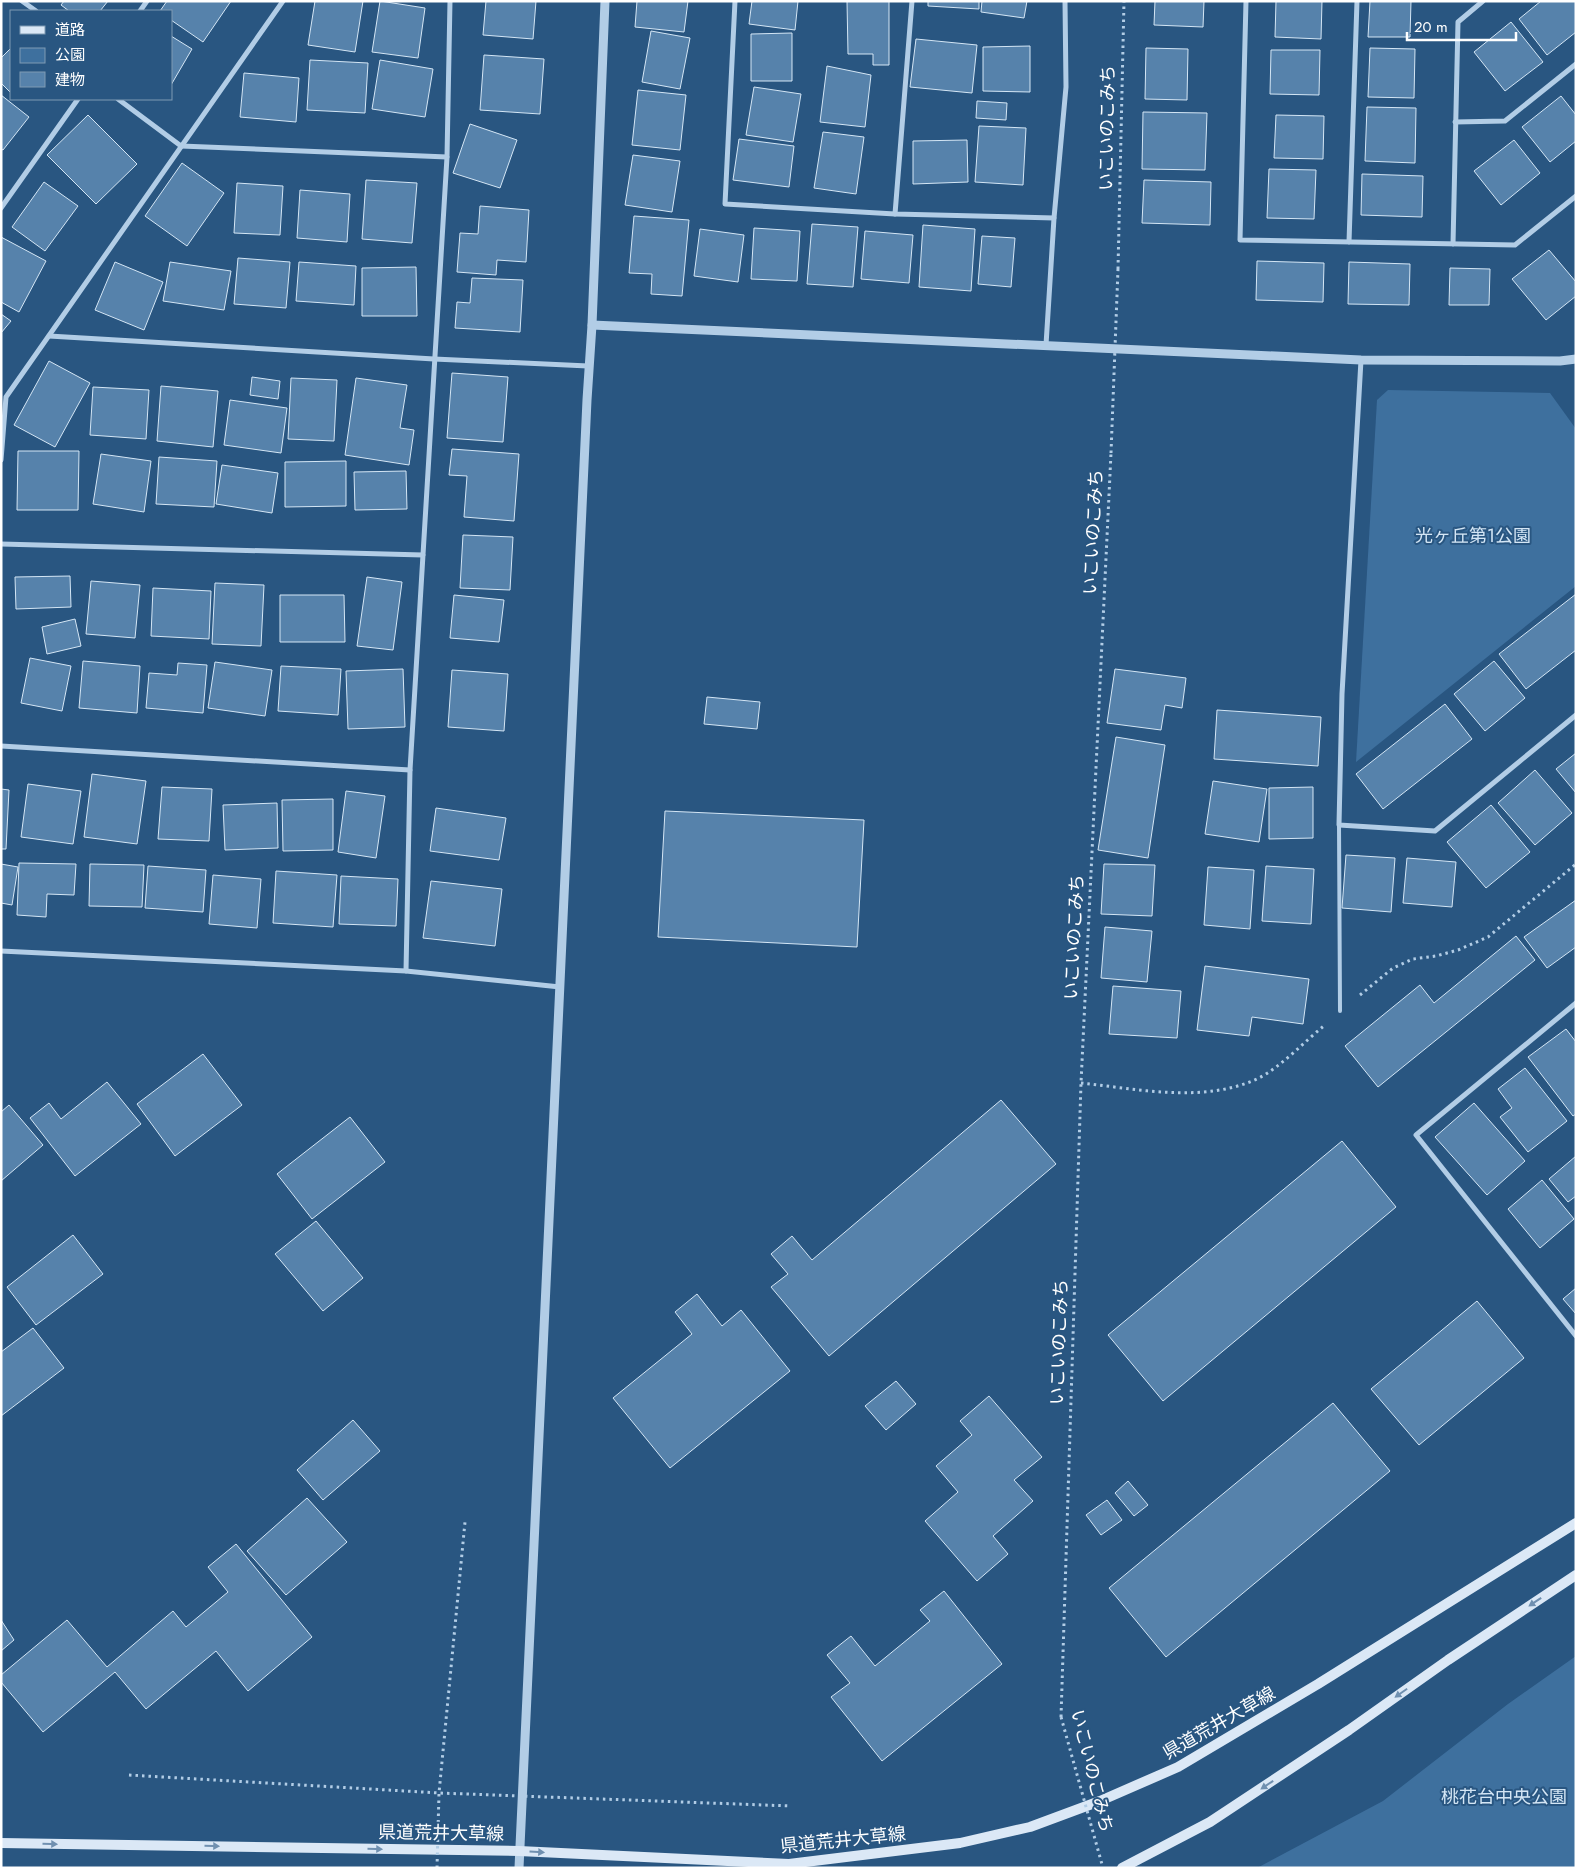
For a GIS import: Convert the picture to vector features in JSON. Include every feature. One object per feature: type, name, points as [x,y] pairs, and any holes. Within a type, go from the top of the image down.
[{"type":"main road","name":"県道荒井大草線","points":[[1,1843],[519,1851],[789,1864],[960,1842],[1030,1827],[1100,1801],[1178,1766],[1318,1684],[1576,1523]]},
{"type":"main road","points":[[1122,1868],[1210,1822],[1576,1575]]},
{"type":"street","points":[[22,1],[35,10]]},
{"type":"street","points":[[1,460],[6,397],[283,1]]},
{"type":"street","points":[[406,971],[410,770],[447,158],[450,1]]},
{"type":"street","points":[[519,1868],[588,366],[592,324],[605,1]]},
{"type":"street","points":[[735,1],[725,204],[895,214],[1054,218]]},
{"type":"street","points":[[895,214],[912,1]]},
{"type":"street","points":[[1046,345],[1054,218],[1066,86],[1065,1]]},
{"type":"street","points":[[1246,1],[1240,240],[1514,245],[1576,196]]},
{"type":"street","points":[[1349,242],[1357,1]]},
{"type":"street","points":[[1452,244],[1458,22],[1483,1]]},
{"type":"street","points":[[1455,122],[1505,121],[1576,64]]},
{"type":"street","points":[[1,208],[77,100]]},
{"type":"street","points":[[119,100],[181,146],[447,158]]},
{"type":"street","points":[[592,324],[1361,360],[1560,361],[1576,359]]},
{"type":"street","points":[[49,336],[434,359],[588,366]]},
{"type":"street","points":[[1361,360],[1342,694],[1339,825],[1434,832],[1576,715]]},
{"type":"street","points":[[1,544],[423,555]]},
{"type":"street","points":[[1,746],[410,770]]},
{"type":"street","points":[[1,951],[406,971],[560,987]]},
{"type":"street","points":[[1576,1003],[1416,1135],[1576,1336]]},
{"type":"lane","points":[[1339,825],[1340,1011]]},
{"type":"path","name":"いこいのこみち","points":[[1103,1868],[1061,1717],[1081,1083],[1118,269],[1124,1]]},
{"type":"path","points":[[1081,1083],[1170,1093],[1203,1092],[1233,1087],[1260,1077],[1284,1060],[1393,968],[1413,959],[1436,956],[1458,950],[1488,937],[1576,864]]},
{"type":"path","points":[[437,1868],[439,1793],[465,1522]]},
{"type":"path","points":[[130,1775],[439,1793],[791,1806]]},
{"type":"green space","name":"光ヶ丘第1公園","points":[[1388,390],[1550,393],[1576,429],[1576,586],[1356,762],[1377,400]]},
{"type":"green space","name":"桃花台中央公園","points":[[1576,1656],[1576,1868],[1257,1868],[1383,1801],[1508,1704]]},
{"type":"building","points":[[64,1],[108,1],[101,10],[68,10],[61,5]]},
{"type":"building","points":[[167,1],[231,1],[203,42],[172,21],[172,10],[161,10]]},
{"type":"building","points":[[315,1],[363,1],[355,52],[308,45]]},
{"type":"building","points":[[380,1],[425,8],[418,58],[372,52]]},
{"type":"building","points":[[486,1],[536,1],[533,39],[483,35]]},
{"type":"building","points":[[637,1],[688,1],[684,32],[635,27]]},
{"type":"building","points":[[752,1],[798,1],[795,30],[749,24]]},
{"type":"building","points":[[847,1],[889,1],[889,65],[873,65],[873,54],[848,54]]},
{"type":"building","points":[[928,1],[979,1],[979,9],[928,6]]},
{"type":"building","points":[[982,1],[1027,1],[1024,18],[981,12]]},
{"type":"building","points":[[1155,1],[1204,1],[1203,27],[1154,25]]},
{"type":"building","points":[[1276,1],[1322,1],[1321,39],[1275,37]]},
{"type":"building","points":[[1370,1],[1411,1],[1410,37],[1368,37]]},
{"type":"building","points":[[1541,1],[1576,1],[1576,32],[1547,55],[1519,19]]},
{"type":"building","points":[[1511,22],[1543,62],[1505,91],[1474,52]]},
{"type":"building","points":[[651,31],[690,38],[680,89],[642,82]]},
{"type":"building","points":[[792,33],[792,81],[751,81],[751,34]]},
{"type":"building","points":[[172,37],[192,49],[172,83]]},
{"type":"building","points":[[916,39],[977,45],[972,93],[910,87]]},
{"type":"building","points":[[1030,46],[1030,92],[983,91],[983,47]]},
{"type":"building","points":[[1146,48],[1188,49],[1187,100],[1145,99]]},
{"type":"building","points":[[1370,48],[1415,49],[1414,98],[1368,97]]},
{"type":"building","points":[[10,49],[10,92],[1,83],[1,58]]},
{"type":"building","points":[[1271,50],[1320,50],[1319,95],[1270,94]]},
{"type":"building","points":[[484,55],[544,59],[540,114],[480,110]]},
{"type":"building","points":[[310,60],[368,63],[365,113],[307,110]]},
{"type":"building","points":[[380,60],[433,69],[425,117],[372,109]]},
{"type":"building","points":[[827,66],[871,75],[865,127],[820,122]]},
{"type":"building","points":[[244,73],[299,78],[296,122],[240,117]]},
{"type":"building","points":[[754,87],[801,94],[793,142],[746,135]]},
{"type":"building","points":[[638,90],[686,95],[680,150],[632,145]]},
{"type":"building","points":[[1,95],[29,117],[3,150],[1,149]]},
{"type":"building","points":[[1561,96],[1576,115],[1576,141],[1550,162],[1522,127]]},
{"type":"building","points":[[977,101],[1007,103],[1006,120],[976,118]]},
{"type":"building","points":[[1367,107],[1416,108],[1415,163],[1365,161]]},
{"type":"building","points":[[1143,112],[1207,113],[1205,170],[1142,169]]},
{"type":"building","points":[[88,115],[137,164],[96,204],[47,155]]},
{"type":"building","points":[[1276,115],[1324,116],[1323,159],[1274,158]]},
{"type":"building","points":[[470,124],[517,140],[500,188],[453,173]]},
{"type":"building","points":[[979,126],[1026,128],[1023,185],[975,182]]},
{"type":"building","points":[[823,132],[864,137],[856,194],[814,188]]},
{"type":"building","points":[[739,139],[794,146],[789,187],[733,180]]},
{"type":"building","points":[[967,140],[968,182],[913,184],[913,141]]},
{"type":"building","points":[[1514,140],[1540,173],[1501,205],[1474,171]]},
{"type":"building","points":[[633,155],[680,161],[672,212],[625,205]]},
{"type":"building","points":[[182,163],[224,193],[187,246],[145,216]]},
{"type":"building","points":[[1269,169],[1316,170],[1314,219],[1267,218]]},
{"type":"building","points":[[1362,174],[1423,176],[1422,217],[1361,215]]},
{"type":"building","points":[[366,180],[417,183],[412,243],[362,239]]},
{"type":"building","points":[[1144,180],[1211,182],[1210,225],[1142,223]]},
{"type":"building","points":[[44,182],[78,206],[45,251],[12,227]]},
{"type":"building","points":[[237,183],[283,186],[280,235],[234,233]]},
{"type":"building","points":[[300,190],[350,194],[347,242],[297,238]]},
{"type":"building","points":[[480,206],[529,210],[526,262],[497,260],[496,275],[457,272],[460,233],[478,234]]},
{"type":"building","points":[[634,216],[689,220],[682,296],[651,294],[652,274],[629,273]]},
{"type":"building","points":[[812,224],[858,227],[853,287],[807,284]]},
{"type":"building","points":[[923,225],[975,229],[971,291],[919,287]]},
{"type":"building","points":[[754,228],[800,231],[797,281],[751,279]]},
{"type":"building","points":[[700,229],[744,235],[738,282],[694,276]]},
{"type":"building","points":[[865,231],[913,235],[909,283],[861,279]]},
{"type":"building","points":[[982,236],[1015,238],[1011,287],[978,284]]},
{"type":"building","points":[[1,237],[46,261],[19,312],[1,302]]},
{"type":"building","points":[[1549,250],[1576,282],[1576,296],[1546,320],[1512,279]]},
{"type":"building","points":[[238,258],[290,262],[286,308],[234,304]]},
{"type":"building","points":[[1257,261],[1324,263],[1323,302],[1256,300]]},
{"type":"building","points":[[115,262],[163,282],[144,330],[95,310]]},
{"type":"building","points":[[170,262],[231,271],[224,310],[163,301]]},
{"type":"building","points":[[299,262],[356,266],[354,305],[296,301]]},
{"type":"building","points":[[1349,262],[1410,264],[1409,305],[1348,304]]},
{"type":"building","points":[[416,267],[417,316],[362,316],[362,268]]},
{"type":"building","points":[[1450,268],[1490,269],[1489,305],[1449,305]]},
{"type":"building","points":[[472,278],[523,280],[520,332],[455,328],[457,302],[470,303]]},
{"type":"building","points":[[1,314],[11,321],[1,333]]},
{"type":"building","points":[[49,361],[90,383],[55,447],[14,425]]},
{"type":"building","points":[[452,373],[508,377],[503,442],[447,438]]},
{"type":"building","points":[[252,377],[280,381],[278,399],[250,395]]},
{"type":"building","points":[[291,378],[337,380],[334,441],[288,439]]},
{"type":"building","points":[[356,378],[407,385],[400,428],[414,430],[409,465],[345,455]]},
{"type":"building","points":[[161,386],[218,391],[213,447],[157,441]]},
{"type":"building","points":[[93,387],[149,390],[146,439],[90,435]]},
{"type":"building","points":[[230,400],[287,408],[281,453],[224,445]]},
{"type":"building","points":[[452,449],[519,454],[514,521],[464,517],[467,476],[449,475]]},
{"type":"building","points":[[18,451],[79,451],[78,510],[17,510]]},
{"type":"building","points":[[101,454],[151,461],[144,512],[93,504]]},
{"type":"building","points":[[159,457],[217,461],[214,507],[156,504]]},
{"type":"building","points":[[346,461],[346,506],[285,507],[285,462]]},
{"type":"building","points":[[222,465],[278,473],[272,513],[216,504]]},
{"type":"building","points":[[406,471],[407,509],[355,510],[354,472]]},
{"type":"building","points":[[463,535],[513,537],[510,590],[460,588]]},
{"type":"building","points":[[70,576],[71,607],[16,609],[15,577]]},
{"type":"building","points":[[367,577],[402,582],[393,650],[357,646]]},
{"type":"building","points":[[91,581],[140,585],[135,638],[86,634]]},
{"type":"building","points":[[215,583],[264,585],[261,646],[212,644]]},
{"type":"building","points":[[153,588],[211,591],[209,639],[151,636]]},
{"type":"building","points":[[1576,594],[1576,650],[1526,689],[1499,654]]},
{"type":"building","points":[[280,595],[344,595],[345,642],[280,642]]},
{"type":"building","points":[[454,595],[504,600],[499,642],[450,638]]},
{"type":"building","points":[[75,619],[81,646],[47,654],[42,627]]},
{"type":"building","points":[[30,658],[71,666],[62,711],[21,703]]},
{"type":"building","points":[[83,661],[140,666],[137,713],[79,708]]},
{"type":"building","points":[[1494,661],[1525,698],[1485,731],[1454,694]]},
{"type":"building","points":[[215,662],[272,670],[265,716],[208,708]]},
{"type":"building","points":[[178,663],[207,665],[203,713],[146,708],[149,673],[177,675]]},
{"type":"building","points":[[281,666],[341,669],[338,715],[278,711]]},
{"type":"building","points":[[403,669],[405,727],[348,729],[346,671]]},
{"type":"building","points":[[1115,669],[1186,678],[1182,708],[1165,705],[1161,730],[1107,723]]},
{"type":"building","points":[[452,670],[508,674],[504,731],[448,727]]},
{"type":"building","points":[[707,697],[760,702],[757,729],[704,724]]},
{"type":"building","points":[[1445,704],[1472,739],[1383,809],[1356,774]]},
{"type":"building","points":[[1217,710],[1321,717],[1318,766],[1214,759]]},
{"type":"building","points":[[1116,737],[1165,745],[1148,858],[1098,850]]},
{"type":"building","points":[[1576,753],[1576,793],[1556,769]]},
{"type":"building","points":[[1535,770],[1572,813],[1535,845],[1498,803]]},
{"type":"building","points":[[92,774],[146,781],[137,844],[84,837]]},
{"type":"building","points":[[1213,781],[1267,789],[1259,842],[1205,834]]},
{"type":"building","points":[[28,784],[81,791],[73,844],[21,837]]},
{"type":"building","points":[[162,787],[212,789],[209,841],[158,839]]},
{"type":"building","points":[[1313,787],[1313,838],[1269,839],[1269,788]]},
{"type":"building","points":[[1,789],[9,790],[6,849],[1,849]]},
{"type":"building","points":[[346,791],[385,796],[376,858],[338,852]]},
{"type":"building","points":[[333,799],[333,850],[283,851],[282,800]]},
{"type":"building","points":[[277,803],[278,848],[225,850],[223,805]]},
{"type":"building","points":[[1491,805],[1530,852],[1486,888],[1447,842]]},
{"type":"building","points":[[436,808],[506,818],[499,860],[430,851]]},
{"type":"building","points":[[665,811],[864,820],[857,947],[658,937]]},
{"type":"building","points":[[1346,855],[1395,858],[1391,912],[1342,908]]},
{"type":"building","points":[[1407,858],[1456,862],[1452,907],[1403,903]]},
{"type":"building","points":[[19,863],[76,864],[74,895],[47,894],[46,917],[17,915]]},
{"type":"building","points":[[1,864],[18,867],[12,905],[1,903]]},
{"type":"building","points":[[90,864],[144,865],[142,907],[89,906]]},
{"type":"building","points":[[1104,864],[1155,865],[1152,916],[1101,914]]},
{"type":"building","points":[[148,866],[206,870],[203,912],[145,908]]},
{"type":"building","points":[[1266,866],[1314,869],[1311,924],[1262,921]]},
{"type":"building","points":[[1208,867],[1254,870],[1250,929],[1204,925]]},
{"type":"building","points":[[276,871],[337,875],[333,927],[273,923]]},
{"type":"building","points":[[213,875],[261,879],[257,928],[209,924]]},
{"type":"building","points":[[341,876],[398,879],[396,926],[339,924]]},
{"type":"building","points":[[431,881],[502,889],[495,946],[423,938]]},
{"type":"building","points":[[1576,900],[1576,947],[1547,968],[1524,937]]},
{"type":"building","points":[[1105,927],[1152,931],[1147,982],[1101,978]]},
{"type":"building","points":[[1516,936],[1535,960],[1378,1087],[1345,1046],[1420,985],[1434,1003]]},
{"type":"building","points":[[1205,966],[1309,979],[1303,1024],[1252,1017],[1249,1036],[1197,1030]]},
{"type":"building","points":[[1113,986],[1181,991],[1177,1038],[1109,1034]]},
{"type":"building","points":[[1566,1029],[1576,1042],[1576,1114],[1573,1116],[1528,1057]]},
{"type":"building","points":[[203,1054],[242,1105],[175,1156],[137,1104]]},
{"type":"building","points":[[1525,1068],[1567,1121],[1528,1152],[1500,1117],[1512,1108],[1498,1089]]},
{"type":"building","points":[[107,1082],[141,1124],[75,1176],[30,1118],[49,1103],[61,1119]]},
{"type":"building","points":[[1001,1100],[1056,1164],[829,1356],[771,1287],[788,1274],[771,1254],[792,1236],[812,1260]]},
{"type":"building","points":[[1474,1103],[1525,1161],[1487,1195],[1435,1137]]},
{"type":"building","points":[[9,1105],[43,1145],[1,1181],[1,1112]]},
{"type":"building","points":[[350,1117],[385,1162],[312,1219],[277,1174]]},
{"type":"building","points":[[1342,1141],[1396,1207],[1163,1401],[1108,1335]]},
{"type":"building","points":[[1576,1156],[1576,1196],[1568,1202],[1549,1179]]},
{"type":"building","points":[[1542,1180],[1574,1219],[1540,1248],[1508,1209]]},
{"type":"building","points":[[316,1221],[363,1278],[323,1311],[275,1254]]},
{"type":"building","points":[[73,1235],[103,1274],[36,1325],[7,1287]]},
{"type":"building","points":[[1576,1288],[1576,1314],[1563,1299]]},
{"type":"building","points":[[697,1294],[722,1326],[741,1310],[790,1371],[670,1468],[613,1398],[692,1334],[675,1312]]},
{"type":"building","points":[[1477,1301],[1524,1358],[1419,1445],[1371,1389]]},
{"type":"building","points":[[33,1328],[64,1368],[1,1416],[1,1352]]},
{"type":"building","points":[[896,1381],[916,1404],[886,1430],[865,1406]]},
{"type":"building","points":[[989,1396],[1042,1457],[1014,1480],[1033,1501],[993,1536],[1008,1554],[977,1581],[925,1521],[958,1492],[936,1466],[972,1435],[960,1421]]},
{"type":"building","points":[[1333,1403],[1390,1471],[1166,1657],[1109,1588]]},
{"type":"building","points":[[353,1420],[380,1451],[323,1500],[297,1470]]},
{"type":"building","points":[[1128,1481],[1148,1505],[1134,1516],[1115,1493]]},
{"type":"building","points":[[307,1498],[347,1542],[286,1595],[247,1551]]},
{"type":"building","points":[[1107,1500],[1122,1520],[1101,1535],[1086,1515]]},
{"type":"building","points":[[236,1544],[312,1637],[248,1691],[216,1651],[146,1709],[115,1672],[43,1732],[1,1682],[1,1675],[67,1620],[107,1667],[173,1611],[186,1627],[228,1592],[208,1567]]},
{"type":"building","points":[[944,1591],[1002,1664],[882,1761],[831,1697],[850,1683],[827,1655],[851,1636],[875,1666],[930,1621],[920,1610]]},
{"type":"building","points":[[1,1620],[14,1640],[1,1651]]}]
